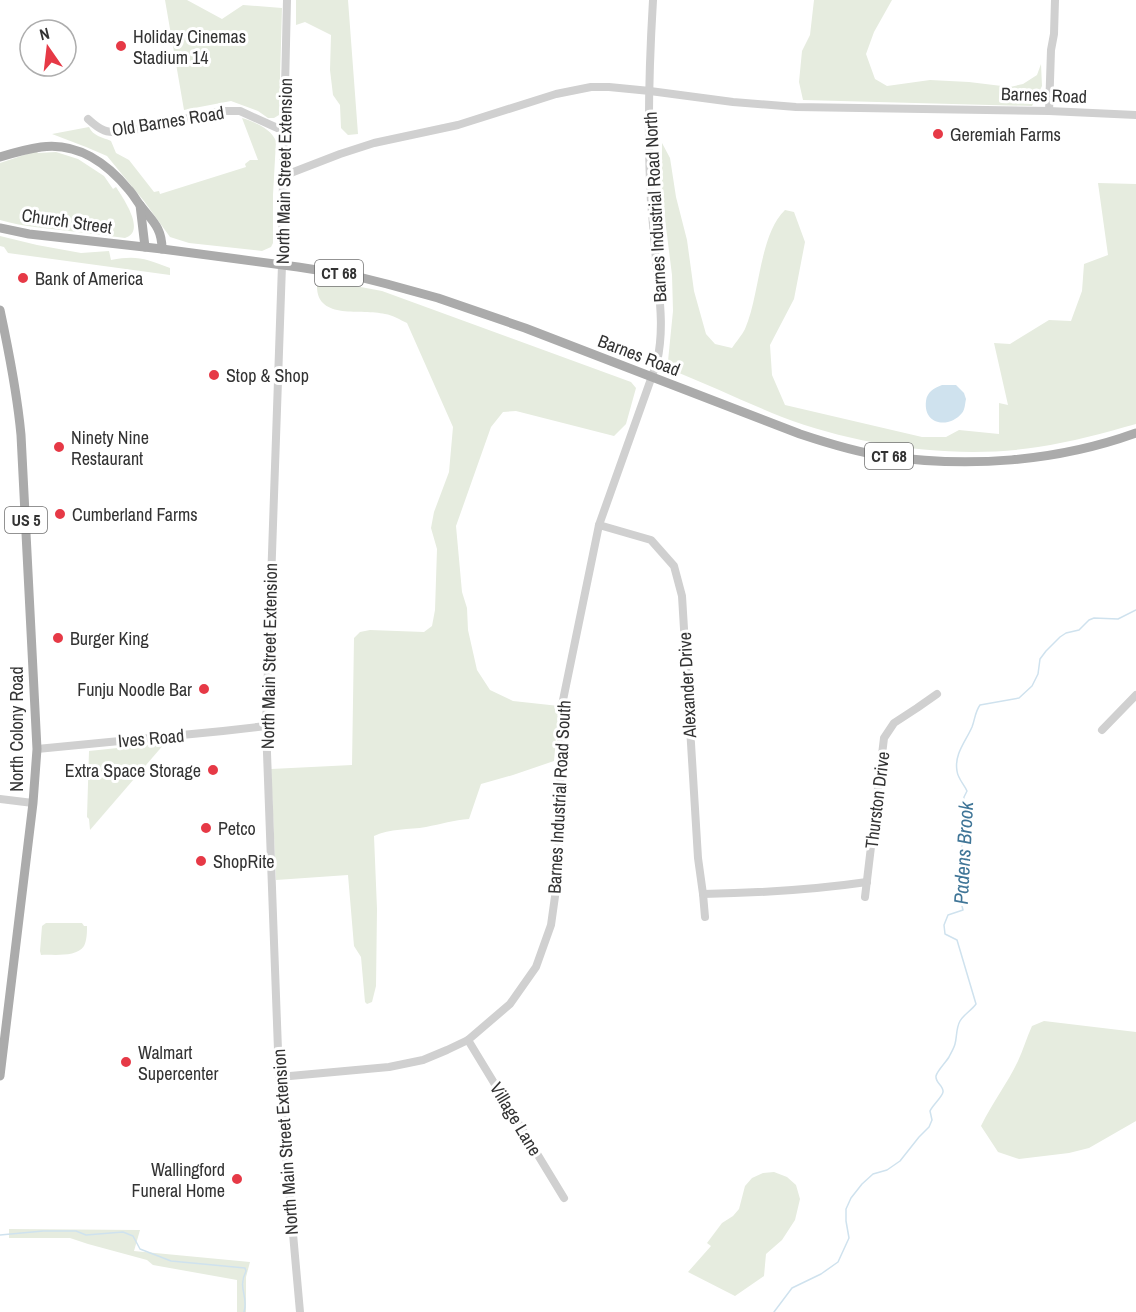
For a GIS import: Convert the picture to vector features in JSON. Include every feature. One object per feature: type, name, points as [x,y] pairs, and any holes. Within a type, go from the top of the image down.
[{"type":"main road","points":[[0,157],[39,147],[63,147],[77,150],[96,159],[111,170],[131,191],[140,206],[150,216],[162,239],[162,249]]},
{"type":"main road","points":[[140,206],[145,247]]},
{"type":"main road","name":"Church Street","points":[[0,228],[29,234],[129,246]]},
{"type":"main road","name":"Barnes Road","points":[[129,246],[355,276],[406,288],[525,328],[800,434],[837,446],[882,455],[966,462],[1016,459],[1081,449],[1136,433]]},
{"type":"main road","name":"North Colony Road","points":[[0,310],[18,400],[21,435],[37,749],[33,803],[0,1076]]},
{"type":"street","name":"North Main Street Extension","points":[[287,0],[282,265],[266,726],[279,1077],[300,1312]]},
{"type":"street","name":"Barnes Industrial Road North","points":[[651,377],[661,343],[662,318],[649,169],[653,0]]},
{"type":"street","points":[[1048,111],[1055,0]]},
{"type":"street","name":"Barnes Road","points":[[282,176],[365,146],[458,125],[579,88],[609,87],[796,107],[1048,111],[1136,115]]},
{"type":"street","name":"Old Barnes Road","points":[[88,119],[103,131],[111,133],[222,111],[240,111],[284,131]]},
{"type":"street","name":"Barnes Industrial Road South","points":[[279,1077],[389,1067],[423,1059],[468,1040],[510,1004],[536,968],[551,925],[558,875],[562,705],[599,525],[651,377]]},
{"type":"street","name":"Alexander Drive","points":[[599,525],[651,540],[674,566],[682,596],[698,858],[705,917]]},
{"type":"street","name":"Thurston Drive","points":[[865,897],[884,738],[894,723],[937,694]]},
{"type":"street","points":[[1102,730],[1136,695]]},
{"type":"street","name":"Ives Road","points":[[37,749],[266,726]]},
{"type":"street","points":[[0,799],[33,803]]},
{"type":"street","points":[[703,894],[771,893],[867,882]]},
{"type":"street","name":"Village Lane","points":[[468,1040],[564,1198]]},
{"type":"shaded area","points":[[165,0],[187,0],[222,19],[243,5],[282,8],[279,115],[268,118],[258,111],[231,101],[184,110]]},
{"type":"shaded area","points":[[296,0],[348,0],[358,134],[348,135],[341,128],[340,105],[333,95],[330,70],[331,35],[305,22],[296,25]]},
{"type":"shaded area","points":[[814,0],[892,0],[874,32],[866,54],[875,79],[887,86],[930,80],[1010,87],[1023,84],[1037,75],[1041,64],[1042,86],[1032,106],[803,100],[799,82],[802,51],[810,35]]},
{"type":"shaded area","points":[[242,118],[266,129],[276,141],[273,243],[271,247],[262,251],[189,243],[170,237],[107,156],[52,134],[89,127],[95,134],[111,141],[116,153],[129,160],[154,192],[159,191],[160,194],[246,167],[245,164],[250,160],[258,160]]},
{"type":"shaded area","points":[[662,143],[670,158],[676,197],[687,240],[694,291],[706,334],[715,344],[732,348],[745,329],[750,315],[770,234],[776,221],[785,210],[794,212],[805,242],[794,299],[770,345],[772,375],[785,405],[922,437],[946,437],[959,430],[999,434],[999,403],[1008,405],[994,343],[1010,344],[1049,320],[1071,321],[1082,291],[1084,264],[1108,255],[1098,183],[1136,184],[1136,424],[1063,443],[1007,451],[941,451],[908,448],[875,443],[811,427],[672,370],[668,361],[673,311],[672,275],[662,195]]},
{"type":"shaded area","points":[[36,151],[38,153],[56,152],[78,159],[104,176],[113,189],[116,187],[128,206],[134,222],[131,235],[125,238],[26,226],[0,220],[0,163]]},
{"type":"shaded area","points":[[0,236],[81,253],[109,251],[111,260],[135,258],[148,260],[170,268],[170,275],[8,253],[4,247],[0,246]]},
{"type":"shaded area","points":[[334,282],[382,291],[631,382],[636,388],[626,424],[614,436],[516,411],[503,412],[491,427],[456,526],[468,630],[477,670],[490,690],[513,701],[559,706],[554,761],[481,784],[469,819],[393,830],[374,836],[377,909],[376,986],[372,1002],[367,1004],[361,957],[354,946],[348,875],[276,880],[271,769],[352,765],[354,638],[360,632],[370,630],[424,632],[432,626],[435,610],[437,549],[431,528],[434,512],[449,472],[453,427],[407,323],[394,316],[342,311],[324,304],[319,296],[317,285]]},
{"type":"shaded area","points":[[165,743],[90,830],[87,817],[89,751]]},
{"type":"shaded area","points":[[46,923],[82,923],[87,926],[84,946],[70,954],[41,955],[42,926]]},
{"type":"shaded area","points":[[1044,1021],[1136,1032],[1136,1121],[1089,1148],[1069,1153],[1019,1159],[998,1152],[981,1126],[1014,1069],[1032,1026]]},
{"type":"shaded area","points":[[774,1172],[787,1177],[796,1185],[800,1199],[795,1220],[782,1240],[766,1254],[764,1276],[735,1296],[688,1272],[711,1246],[707,1243],[722,1223],[739,1209],[745,1186],[752,1178],[763,1173]]},
{"type":"shaded area","points":[[9,1229],[140,1230],[134,1251],[250,1262],[246,1277],[246,1312],[237,1312],[237,1280],[153,1265],[147,1260],[70,1238],[9,1238]]},
{"type":"water","points":[[942,385],[956,385],[964,393],[966,399],[962,413],[957,418],[944,423],[933,420],[926,409],[929,393]]},
{"type":"waterway","name":"Padens Brook","points":[[774,1312],[792,1288],[821,1274],[838,1262],[849,1238],[846,1209],[851,1198],[873,1174],[887,1170],[900,1161],[929,1127],[932,1120],[930,1111],[943,1092],[936,1078],[937,1074],[954,1047],[960,1021],[976,1004],[957,940],[945,934],[944,925],[948,915],[963,910],[960,898],[963,872],[959,861],[964,840],[968,836],[962,823],[964,797],[967,791],[957,771],[957,759],[978,708],[980,705],[1019,698],[1032,686],[1038,674],[1040,659],[1066,633],[1079,630],[1094,618],[1118,619],[1136,610]]},
{"type":"waterway","name":"Padens Brook","points":[[0,1235],[43,1231],[76,1231],[86,1235],[123,1232],[133,1236],[140,1249],[171,1261],[245,1268],[244,1312]]},
{"type":"place","name":"Holiday Cinemas Stadium 14","points":[[121,46]]},
{"type":"place","name":"Geremiah Farms","points":[[938,134]]},
{"type":"place","name":"Bank of America","points":[[23,278]]},
{"type":"place","name":"Stop & Shop","points":[[214,375]]},
{"type":"place","name":"Ninety Nine Restaurant","points":[[59,447]]},
{"type":"place","name":"Cumberland Farms","points":[[60,514]]},
{"type":"place","name":"Burger King","points":[[58,638]]},
{"type":"place","name":"Funju Noodle Bar","points":[[204,689]]},
{"type":"place","name":"Extra Space Storage","points":[[213,770]]},
{"type":"place","name":"Petco","points":[[206,828]]},
{"type":"place","name":"ShopRite","points":[[201,861]]},
{"type":"place","name":"Walmart Supercenter","points":[[126,1062]]},
{"type":"place","name":"Wallingford Funeral Home","points":[[237,1179]]}]
